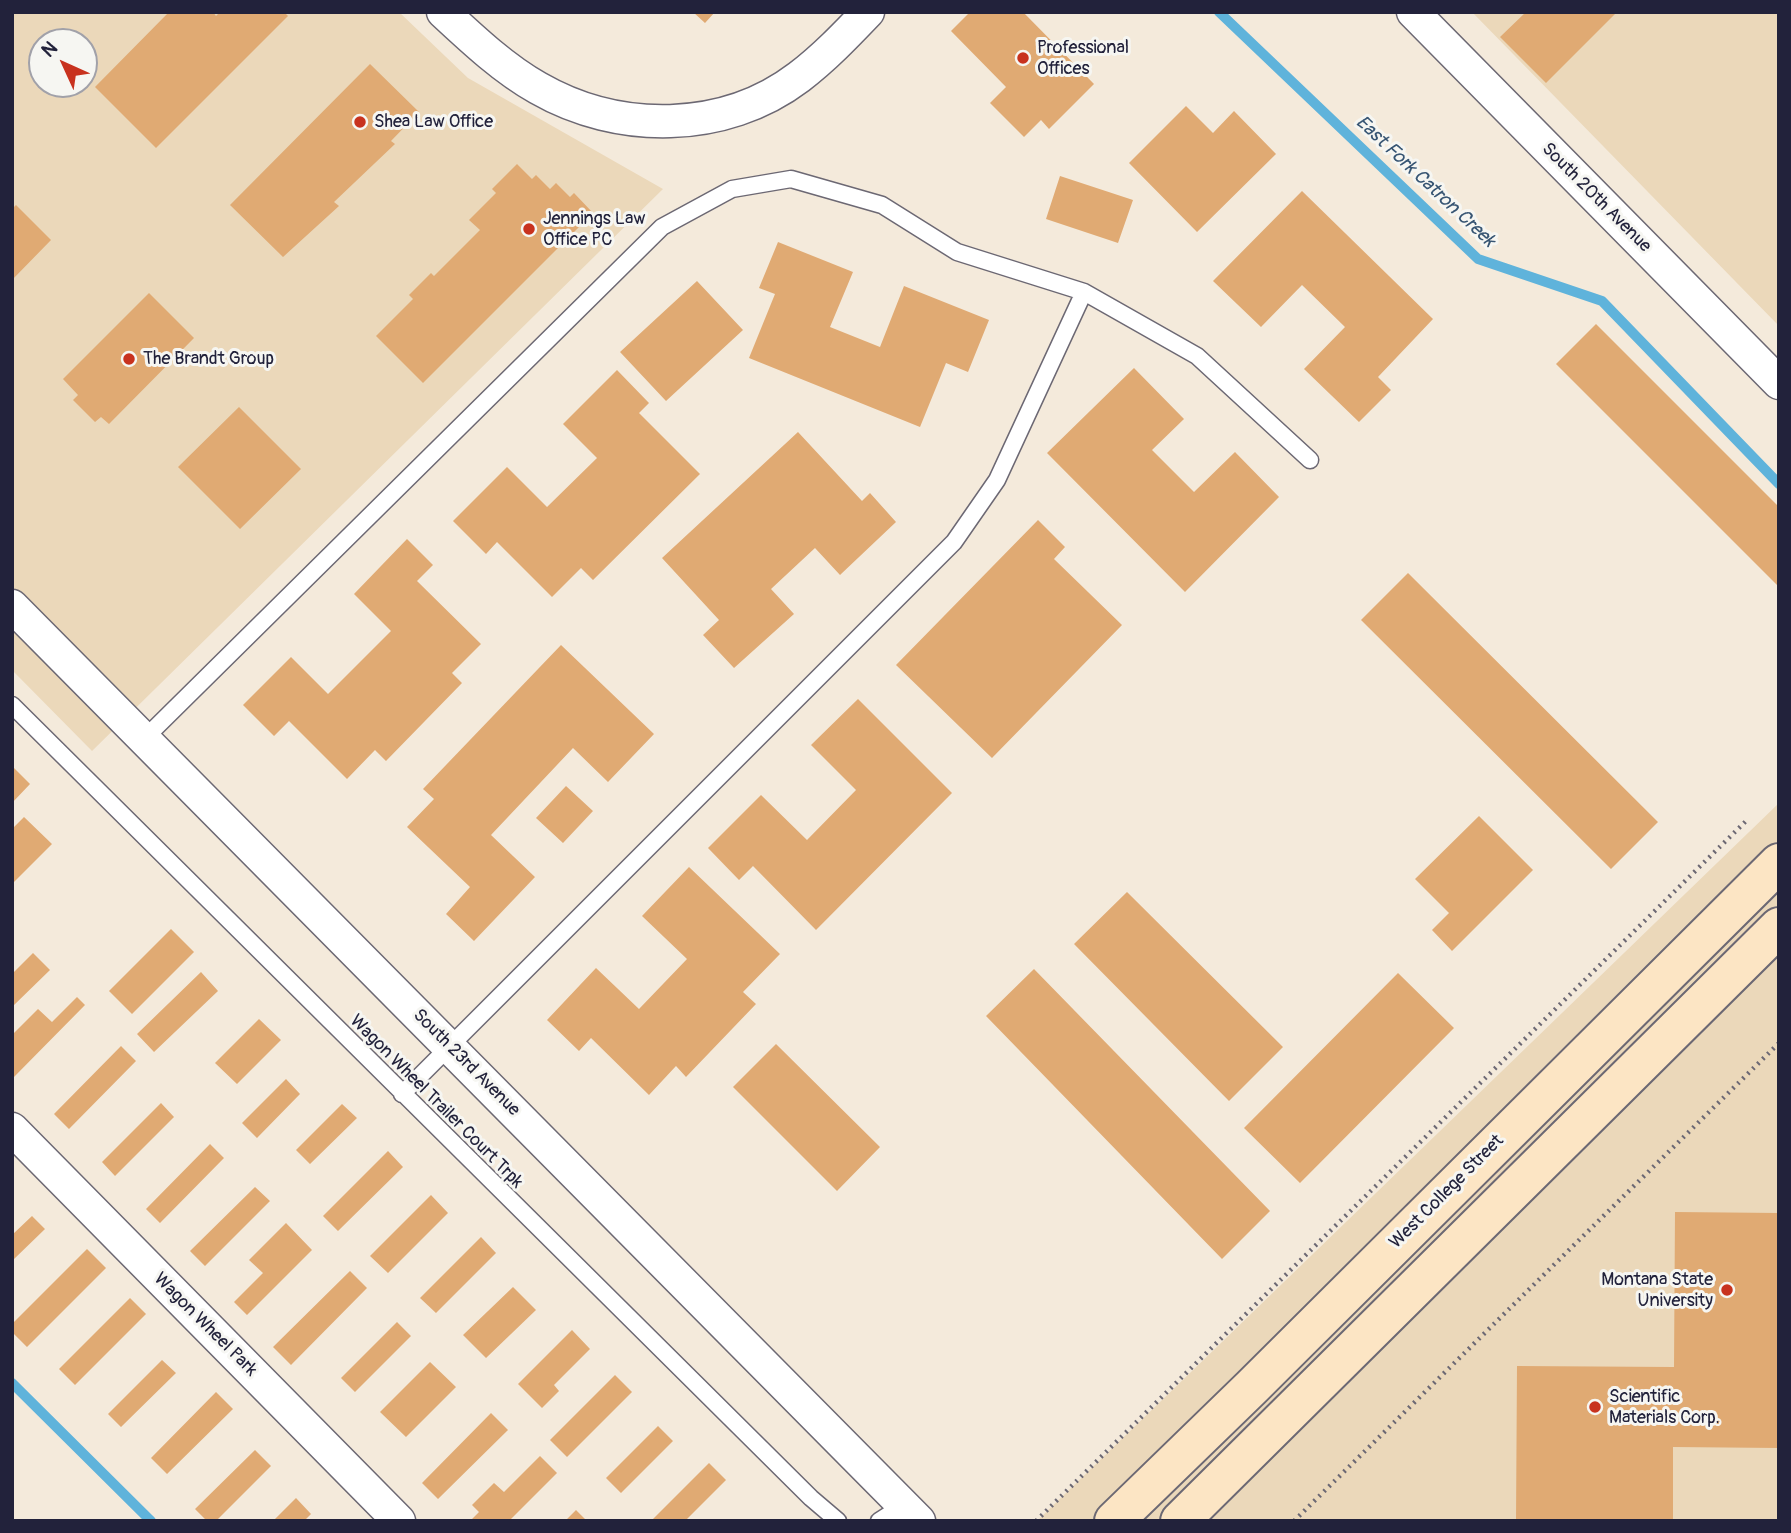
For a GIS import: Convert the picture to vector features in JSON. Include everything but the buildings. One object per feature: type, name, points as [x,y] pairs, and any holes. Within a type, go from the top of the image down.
[{"type":"main road","name":"West College Street","points":[[1114,1521],[1779,863]]},
{"type":"main road","points":[[1180,1521],[1779,927]]},
{"type":"street","points":[[443,12],[470,37],[537,88],[575,105],[613,117],[688,121],[727,114],[768,96],[798,78],[869,12]]},
{"type":"street","name":"South 20th Avenue","points":[[1413,12],[1779,383]]},
{"type":"street","name":"South 23rd Avenue","points":[[12,606],[449,1047],[900,1516]]},
{"type":"street","name":"Wagon Wheel Park","points":[[12,1129],[399,1521]]},
{"type":"lane","points":[[144,739],[662,227],[732,190],[791,179],[882,205],[957,252],[1083,292],[1197,356],[1310,460]]},
{"type":"lane","points":[[402,1094],[954,542],[997,480],[1083,292]]},
{"type":"lane","name":"Wagon Wheel Trailer Court Trpk","points":[[12,705],[811,1499],[838,1521]]},
{"type":"path","points":[[1036,1521],[1745,821]]},
{"type":"path","points":[[1294,1521],[1779,1043]]},
{"type":"shaded area","points":[[12,12],[399,12],[468,78],[663,189],[92,751],[12,670]]},
{"type":"shaded area","points":[[1472,12],[1779,12],[1779,326]]},
{"type":"shaded area","points":[[1779,803],[1779,1521],[1037,1521]]},
{"type":"waterway","name":"East Fork Catron Creek","points":[[1219,12],[1478,259],[1602,301],[1779,484]]},
{"type":"waterway","points":[[12,1383],[151,1521]]},
{"type":"place","name":"Professional Offices","points":[[1023,58]]},
{"type":"place","name":"Shea Law Office","points":[[360,122]]},
{"type":"place","name":"Jennings Law Office PC","points":[[529,229]]},
{"type":"place","name":"The Brandt Group","points":[[129,359]]},
{"type":"place","name":"Montana State University","points":[[1727,1290]]},
{"type":"place","name":"Scientific Materials Corp.","points":[[1595,1407]]}]
